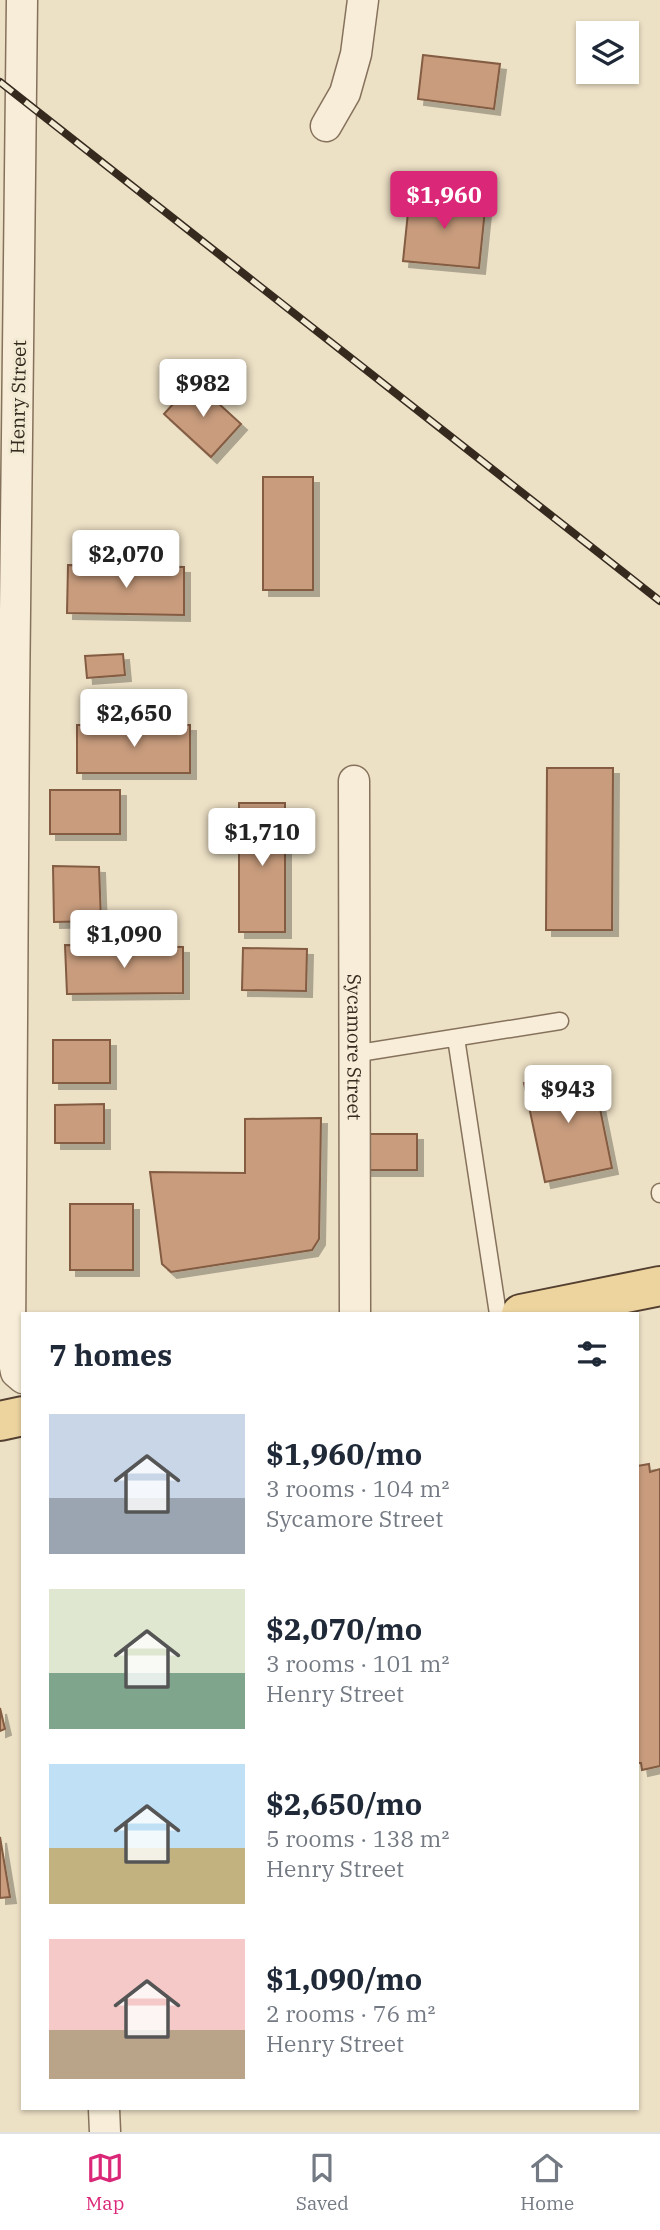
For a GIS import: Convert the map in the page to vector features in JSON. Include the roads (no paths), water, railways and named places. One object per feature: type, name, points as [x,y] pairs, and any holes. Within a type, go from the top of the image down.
[{"type":"main road","points":[[531,1312],[660,1286]]},
{"type":"main road","points":[[0,1421],[21,1416]]},
{"type":"street","name":"Henry Street","points":[[21,1376],[16,1371],[10,1342],[22,0]]},
{"type":"street","points":[[326,126],[345,93],[356,54],[363,0]]},
{"type":"street","name":"Sycamore Street","points":[[354,781],[355,1312]]},
{"type":"street","points":[[104,2110],[105,2132]]},
{"type":"lane","points":[[353,1054],[560,1021]]},
{"type":"lane","points":[[456,1038],[498,1312]]},
{"type":"railway","points":[[0,82],[660,601]]}]
